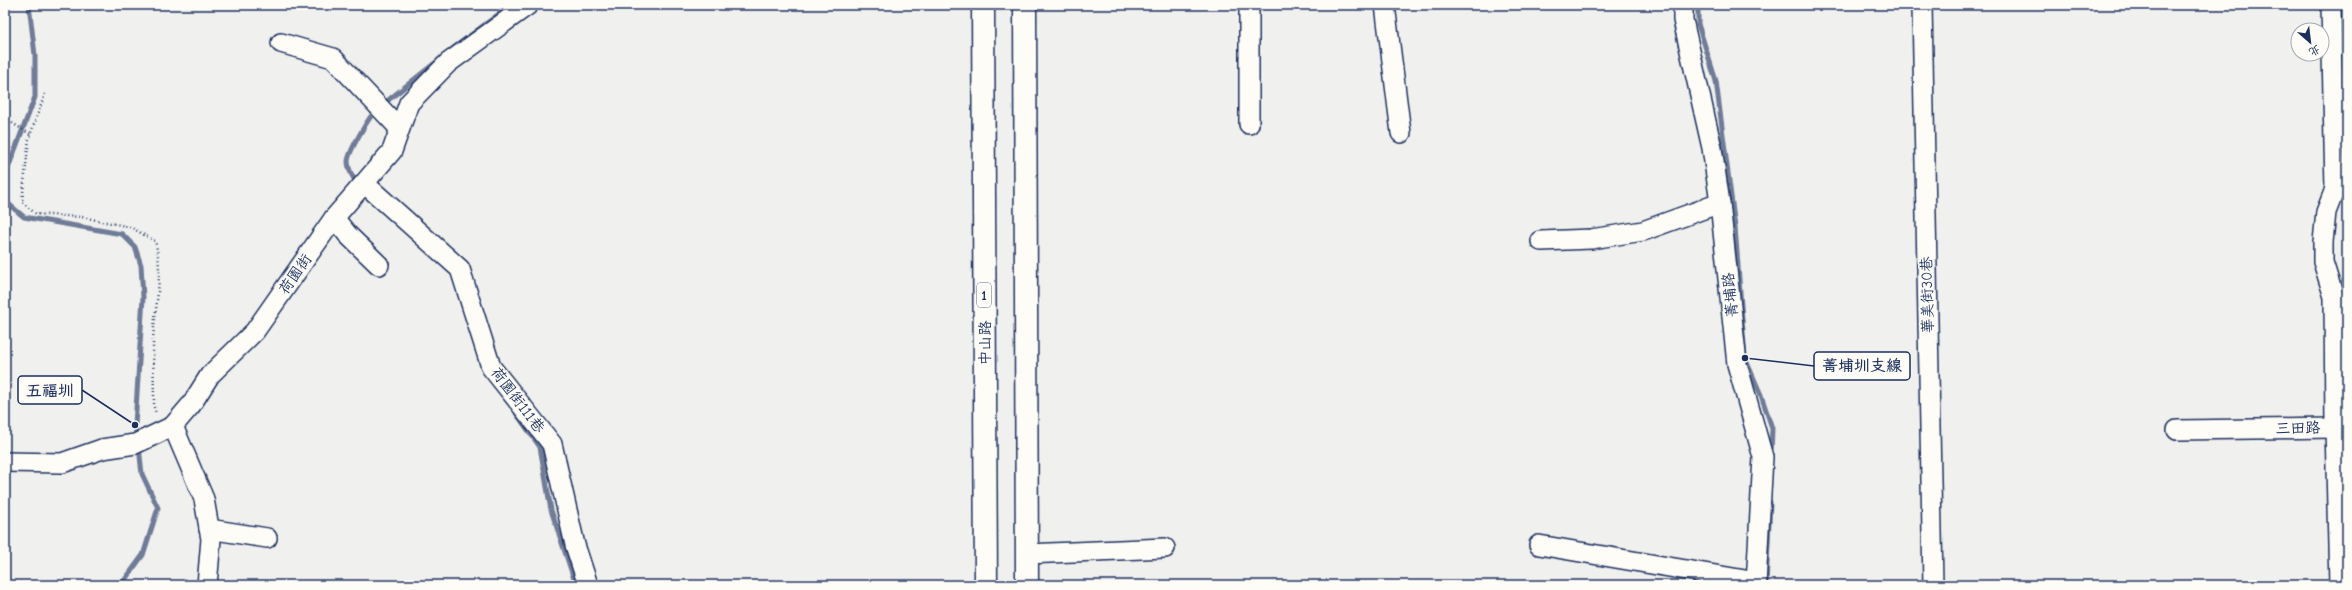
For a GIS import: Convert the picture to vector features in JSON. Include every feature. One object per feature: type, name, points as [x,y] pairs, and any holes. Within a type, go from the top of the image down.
[{"type":"main road","name":"中山路","points":[[983,5],[986,585]]},
{"type":"main road","points":[[1025,5],[1027,585]]},
{"type":"lane","name":"荷園街","points":[[166,429],[191,405],[210,375],[255,331],[334,218],[392,151],[409,103],[448,63],[528,5]]},
{"type":"lane","points":[[1249,5],[1249,124]]},
{"type":"lane","points":[[1386,5],[1401,133]]},
{"type":"lane","name":"菁埔路","points":[[1684,5],[1683,20],[1712,148],[1720,203],[1737,364],[1763,457],[1757,583]]},
{"type":"lane","name":"華美街30巷","points":[[1922,5],[1933,585]]},
{"type":"lane","points":[[2331,5],[2335,189],[2326,212],[2323,262],[2334,297],[2335,428]]},
{"type":"lane","points":[[281,43],[333,58],[399,128]]},
{"type":"lane","name":"荷園街111巷","points":[[365,184],[460,269],[491,367],[552,444],[575,545],[588,585]]},
{"type":"lane","points":[[1541,241],[1592,239],[1643,231],[1720,203]]},
{"type":"lane","points":[[334,218],[348,235],[379,265]]},
{"type":"lane","name":"三田路","points":[[2177,430],[2335,428],[2339,585]]},
{"type":"lane","points":[[5,462],[62,463],[102,450],[135,444],[166,429],[204,499],[211,539],[207,585]]},
{"type":"lane","points":[[209,529],[268,538]]},
{"type":"lane","points":[[1539,545],[1757,583]]},
{"type":"lane","points":[[1027,554],[1165,548]]},
{"type":"path","points":[[46,94],[30,134],[22,184],[22,202],[36,214],[82,217],[130,227],[155,241],[159,255],[159,267],[153,339],[154,407],[166,429]]},
{"type":"path","points":[[12,123],[30,134]]},
{"type":"waterway","points":[[5,176],[35,97],[35,55],[29,5]]},
{"type":"waterway","points":[[452,49],[511,5]]},
{"type":"waterway","points":[[1698,5],[1698,24],[1716,81],[1735,227],[1745,358],[1761,395],[1772,428],[1771,456]]},
{"type":"waterway","points":[[382,105],[440,59]]},
{"type":"waterway","points":[[358,184],[351,174],[348,161],[349,156],[360,134],[376,110]]},
{"type":"waterway","points":[[5,201],[24,217],[122,234],[135,247],[141,265],[143,297],[135,425],[137,439]]},
{"type":"waterway","points":[[516,413],[540,447],[551,510],[576,585]]},
{"type":"waterway","points":[[121,585],[143,555],[158,508],[142,474],[139,447]]},
{"type":"waterway","points":[[1766,585],[1770,502]]},
{"type":"place","name":"菁埔圳支線","points":[[1745,358]]},
{"type":"place","name":"五福圳","points":[[135,425]]}]
